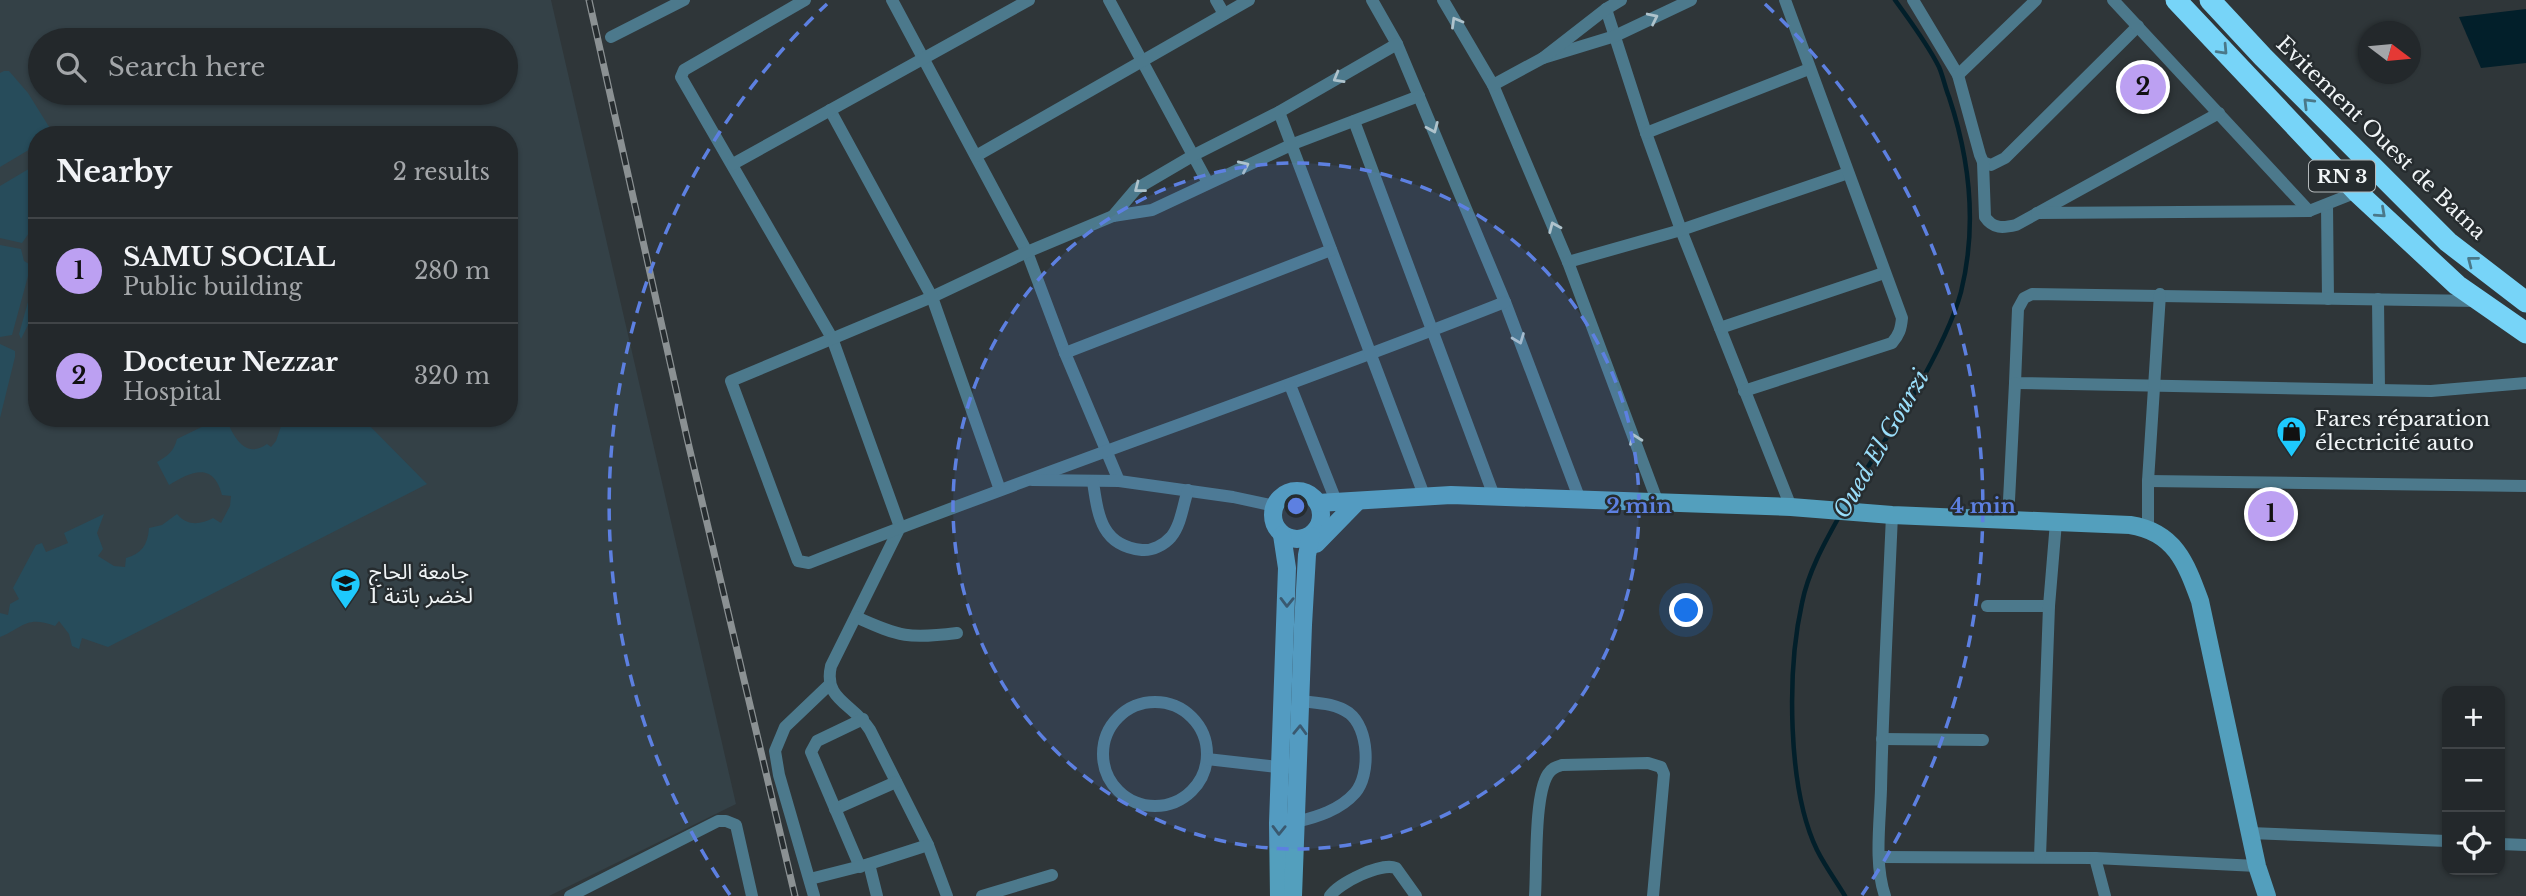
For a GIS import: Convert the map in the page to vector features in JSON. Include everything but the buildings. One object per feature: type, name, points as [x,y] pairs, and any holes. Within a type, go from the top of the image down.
[{"type":"highway","name":"RN 3","points":[[2176,0],[2357,192],[2457,285],[2526,332]]},
{"type":"highway","name":"Evitement Ouest de Batna","points":[[2212,1],[2291,86],[2448,242],[2526,303]]},
{"type":"street","points":[[611,37],[684,0]]},
{"type":"street","points":[[805,0],[681,74],[682,80],[832,338],[900,527],[831,666],[829,685],[832,692],[863,719],[928,845],[947,896]]},
{"type":"street","points":[[892,0],[1027,252],[1065,353],[1119,481]]},
{"type":"street","points":[[733,164],[1028,0]]},
{"type":"street","points":[[1109,0],[1208,183]]},
{"type":"street","points":[[1216,0],[1224,14]]},
{"type":"street","points":[[976,156],[1249,0]]},
{"type":"street","points":[[1372,0],[1397,44],[1505,302],[1580,500]]},
{"type":"street","points":[[1443,0],[1493,86],[1568,262],[1658,503]]},
{"type":"street","points":[[1493,86],[1543,58],[1621,0]]},
{"type":"street","points":[[1543,58],[1615,36],[1691,0]]},
{"type":"street","points":[[1744,391],[1892,343],[1898,335],[1902,318],[1786,0]]},
{"type":"street","points":[[1913,0],[1958,75],[1983,162],[1983,211],[1989,222],[2004,228],[2037,214],[2219,113]]},
{"type":"street","points":[[1958,75],[2036,0]]},
{"type":"street","points":[[2113,0],[2309,211]]},
{"type":"street","points":[[1606,9],[1681,230],[1791,507]]},
{"type":"street","points":[[1983,162],[1991,165],[2005,158],[2138,26]]},
{"type":"street","points":[[1113,216],[1136,189],[1194,155],[1279,112],[1397,44]]},
{"type":"street","points":[[1646,133],[1809,69]]},
{"type":"street","points":[[1419,96],[1293,144],[1152,210],[1113,216],[1027,252],[932,297],[731,381],[798,561],[809,563],[1104,450],[1371,355],[1505,302]]},
{"type":"street","points":[[830,110],[932,297],[1000,490]]},
{"type":"street","points":[[1279,112],[1424,495]]},
{"type":"street","points":[[1354,121],[1494,496]]},
{"type":"street","points":[[1568,262],[1681,230],[1848,173]]},
{"type":"street","points":[[2037,214],[2309,211],[2357,192]]},
{"type":"street","points":[[2327,205],[2328,299]]},
{"type":"street","points":[[1065,353],[1331,250]]},
{"type":"street","points":[[1720,328],[1884,273]]},
{"type":"street","points":[[2008,520],[2018,309],[2021,301],[2028,295],[2160,294],[2482,301]]},
{"type":"street","points":[[2148,528],[2148,481],[2160,294]]},
{"type":"street","points":[[2378,299],[2379,390]]},
{"type":"street","points":[[2015,383],[2431,391],[2526,383]]},
{"type":"street","points":[[1279,896],[1278,823],[1301,701],[1307,555],[1311,536],[1320,524],[1327,502],[1290,385]]},
{"type":"street","points":[[1027,480],[1119,481],[1275,506]]},
{"type":"street","points":[[2148,481],[2526,486]]},
{"type":"street","points":[[1093,482],[1106,532],[1116,542],[1130,548],[1146,550],[1160,546],[1172,536],[1188,491]]},
{"type":"street","points":[[1293,896],[1296,822],[1290,768],[1286,551],[1282,535],[1274,524],[1275,506],[1279,499],[1292,491],[1307,493],[1327,502],[1357,502],[1424,495],[1494,496],[1791,507],[2148,528],[2163,536],[2186,564],[2200,601],[2257,866],[2267,896]]},
{"type":"street","points":[[1307,555],[1357,502]]},
{"type":"street","points":[[1885,896],[1880,857],[1882,739],[1892,515]]},
{"type":"street","points":[[2040,857],[2049,606],[2056,522]]},
{"type":"street","points":[[1282,535],[1296,540],[1311,536]]},
{"type":"street","points":[[1987,606],[2049,606]]},
{"type":"street","points":[[856,617],[900,636],[957,634]]},
{"type":"street","points":[[814,896],[779,775],[775,751],[785,727],[829,685]]},
{"type":"street","points":[[1296,822],[1325,814],[1355,793],[1360,786],[1367,754],[1366,744],[1348,712],[1323,703],[1301,701]]},
{"type":"street","points":[[1144,703],[1165,703],[1185,712],[1200,727],[1207,748],[1207,759],[1200,780],[1186,796],[1166,805],[1144,806],[1116,790],[1105,771],[1103,749],[1110,729],[1124,712],[1144,703]]},
{"type":"street","points":[[863,719],[817,741],[811,752],[877,896]]},
{"type":"street","points":[[1882,739],[1983,740]]},
{"type":"street","points":[[1207,759],[1290,768]]},
{"type":"street","points":[[1535,896],[1540,799],[1547,775],[1552,769],[1562,765],[1648,763],[1661,767],[1664,774],[1653,896]]},
{"type":"street","points":[[835,809],[897,782]]},
{"type":"street","points":[[570,896],[596,891],[718,821],[736,825],[752,896]]},
{"type":"street","points":[[2250,833],[2442,842]]},
{"type":"street","points":[[2505,844],[2526,845]]},
{"type":"street","points":[[810,878],[928,845]]},
{"type":"street","points":[[1880,857],[2095,858],[2257,866]]},
{"type":"street","points":[[2095,858],[2105,896]]},
{"type":"street","points":[[1330,896],[1338,886],[1385,866],[1396,868],[1416,896]]},
{"type":"street","points":[[982,896],[1052,875]]},
{"type":"shaded area","name":"جامعة الحاج لخضر باتنة 1","points":[[0,0],[551,0],[736,804],[549,896],[0,896]]},
{"type":"shaded area","points":[[2526,9],[2526,63],[2481,68],[2459,17]]},
{"type":"shaded area","points":[[9,71],[28,93],[28,105],[35,105],[49,126],[28,126],[28,150],[0,167],[0,73]]},
{"type":"shaded area","points":[[28,169],[28,234],[22,243],[0,238],[0,186]]},
{"type":"shaded area","points":[[0,245],[21,249],[24,261],[28,263],[28,276],[12,335],[0,337]]},
{"type":"shaded area","points":[[28,302],[28,325],[21,339],[19,334]]},
{"type":"shaded area","points":[[0,344],[15,351],[15,357],[0,418]]},
{"type":"shaded area","points":[[202,427],[230,427],[241,444],[252,449],[267,444],[271,447],[281,427],[371,427],[427,484],[108,647],[82,638],[79,649],[72,646],[69,634],[59,621],[55,626],[31,622],[0,637],[0,613],[8,615],[10,604],[19,599],[13,588],[36,545],[42,543],[46,552],[68,543],[64,533],[104,514],[97,533],[103,549],[98,556],[114,566],[125,567],[126,558],[136,554],[145,544],[149,528],[162,525],[177,514],[189,522],[199,523],[213,518],[221,523],[230,506],[231,496],[222,495],[213,477],[207,473],[193,473],[169,485],[157,462],[170,453],[177,439]]},
{"type":"waterway","name":"Oued El Gourzi","points":[[1844,507],[1914,394],[1953,317],[1961,292],[1969,243],[1966,169],[1949,97],[1934,58],[1895,0]]},
{"type":"waterway","name":"Oued El Gourzi","points":[[1840,515],[1805,591],[1797,630],[1792,694],[1795,762],[1807,824],[1820,856],[1845,896]]},
{"type":"railway","points":[[589,0],[687,438],[795,896]]},
{"type":"place","name":"Docteur Nezzar","points":[[2143,87]]},
{"type":"place","name":"Fares réparation électricité auto","points":[[2292,458]]},
{"type":"place","name":"SAMU SOCIAL","points":[[2271,514]]},
{"type":"place","name":"جامعة الحاج لخضر باتنة 1","points":[[346,611]]}]
